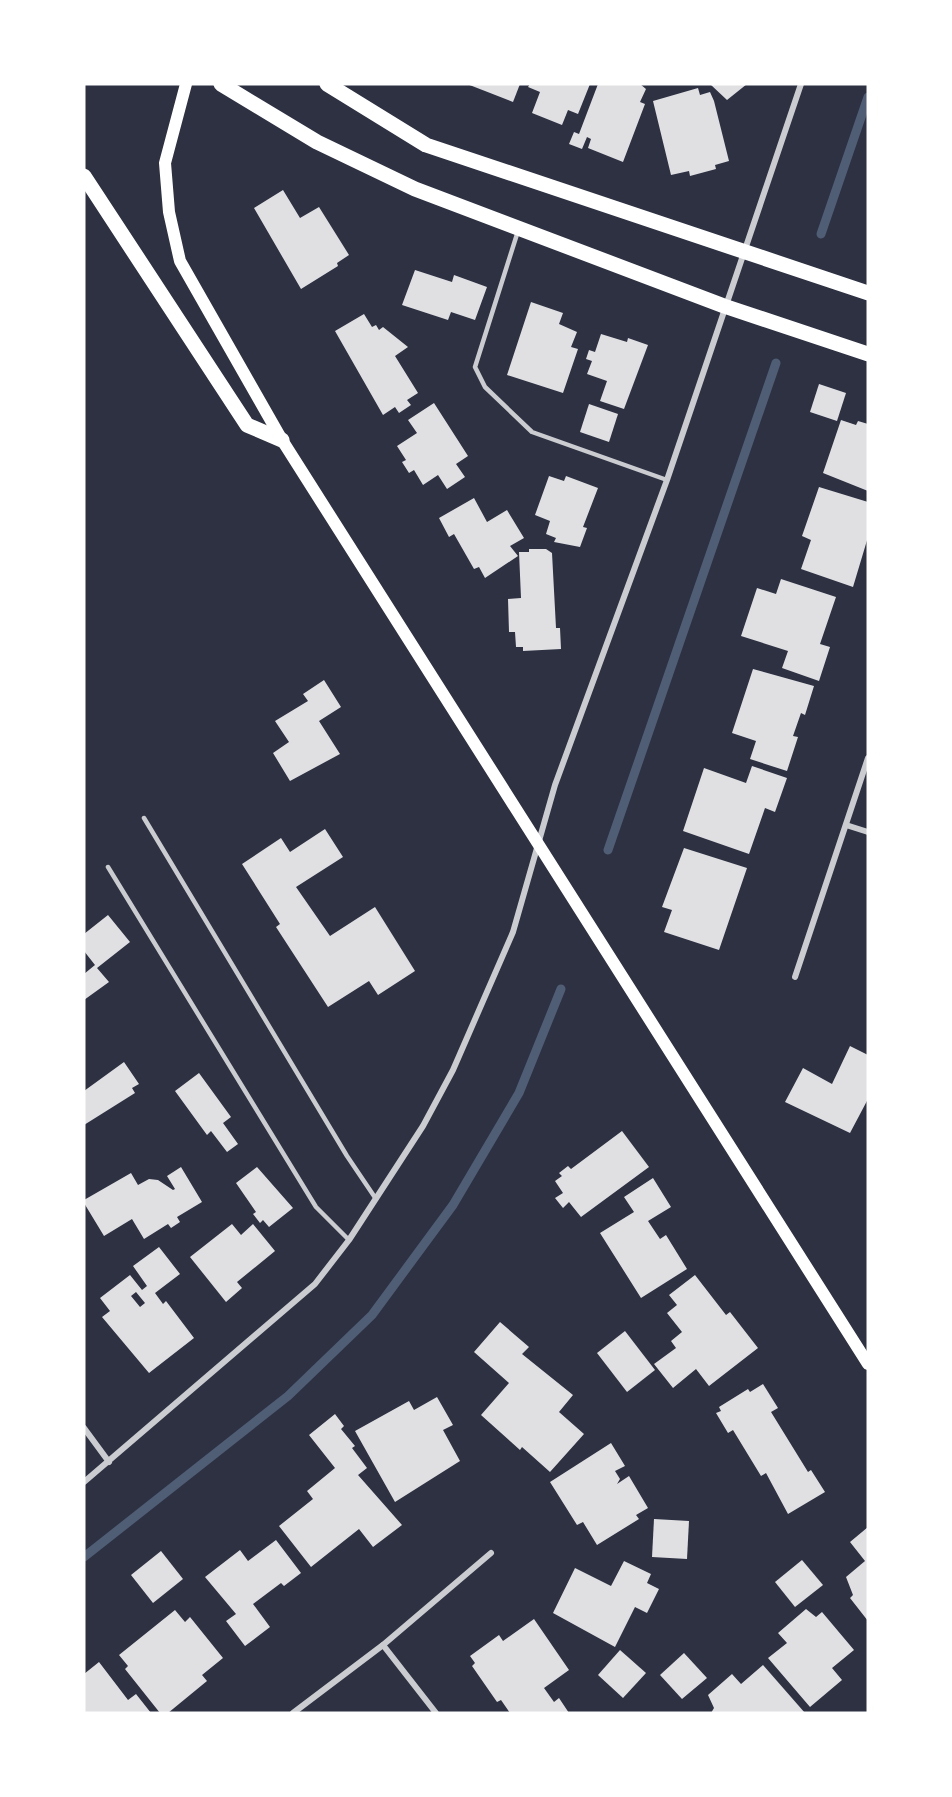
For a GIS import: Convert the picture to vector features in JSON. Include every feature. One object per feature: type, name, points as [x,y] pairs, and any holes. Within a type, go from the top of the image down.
[{"type":"main road","points":[[186,84],[165,163],[169,212],[180,261],[282,440],[868,1364]]},
{"type":"main road","points":[[221,84],[317,141],[416,189],[724,306],[868,354]]},
{"type":"main road","points":[[327,84],[426,145],[868,293]]},
{"type":"main road","points":[[84,176],[247,425],[282,440]]},
{"type":"street","points":[[84,1482],[315,1284],[349,1240],[376,1199],[423,1126],[453,1070],[513,932],[537,842],[666,480],[801,84]]},
{"type":"street","points":[[795,977],[868,758]]},
{"type":"street","points":[[846,825],[868,832]]},
{"type":"street","points":[[84,1428],[109,1462]]},
{"type":"street","points":[[293,1713],[383,1646],[491,1553]]},
{"type":"street","points":[[383,1646],[436,1713]]},
{"type":"lane","points":[[519,228],[475,367],[485,387],[532,432],[666,480]]},
{"type":"lane","points":[[144,818],[346,1156],[376,1199]]},
{"type":"lane","points":[[108,867],[316,1207],[349,1240]]},
{"type":"building","points":[[467,84],[520,84],[513,102]]},
{"type":"building","points":[[530,84],[590,84],[578,114],[568,110],[562,125],[532,113],[540,92],[528,87]]},
{"type":"building","points":[[598,84],[640,84],[646,89],[640,102],[645,104],[623,162],[588,148],[591,139],[587,137],[582,149],[569,144],[574,132],[579,134]]},
{"type":"building","points":[[710,84],[747,84],[727,100]]},
{"type":"building","points":[[698,88],[700,95],[710,92],[714,101],[729,161],[715,165],[716,169],[690,176],[689,171],[671,175],[653,101]]},
{"type":"building","points":[[283,190],[300,218],[319,207],[349,255],[337,263],[338,266],[301,289],[254,208]]},
{"type":"building","points":[[415,270],[452,282],[454,275],[487,287],[475,320],[451,312],[448,320],[402,305]]},
{"type":"building","points":[[531,302],[563,313],[559,324],[577,332],[571,347],[578,349],[563,393],[507,375]]},
{"type":"building","points":[[364,314],[372,327],[376,325],[379,330],[383,327],[408,347],[395,356],[418,393],[407,400],[411,405],[399,413],[395,407],[383,415],[335,331]]},
{"type":"building","points":[[601,334],[627,342],[628,338],[648,345],[624,409],[600,401],[607,381],[587,374],[592,361],[586,359],[589,350],[595,352]]},
{"type":"building","points":[[819,384],[846,393],[837,421],[810,412]]},
{"type":"building","points":[[434,403],[468,456],[456,464],[465,477],[447,489],[438,475],[423,485],[414,470],[409,473],[402,462],[406,460],[397,446],[417,433],[408,420]]},
{"type":"building","points":[[589,404],[618,414],[609,442],[580,432]]},
{"type":"building","points":[[841,420],[856,425],[858,421],[868,424],[868,491],[823,473]]},
{"type":"building","points":[[549,476],[564,481],[566,476],[598,488],[583,527],[587,528],[580,547],[554,542],[556,538],[546,534],[550,521],[535,515]]},
{"type":"building","points":[[819,487],[868,502],[868,537],[853,587],[801,569],[811,540],[802,536]]},
{"type":"building","points":[[474,498],[487,522],[507,510],[524,538],[510,546],[518,556],[485,578],[479,567],[474,569],[454,534],[449,537],[439,518]]},
{"type":"building","points":[[529,549],[546,549],[552,553],[556,628],[560,628],[561,649],[523,651],[523,647],[516,647],[515,632],[509,632],[508,599],[521,598],[519,552],[529,552]]},
{"type":"building","points":[[781,579],[836,597],[820,644],[830,647],[819,681],[782,668],[788,651],[741,636],[757,588],[776,594]]},
{"type":"building","points":[[753,669],[814,686],[805,715],[801,713],[793,736],[798,737],[787,771],[750,759],[756,741],[732,733]]},
{"type":"building","points":[[324,680],[341,707],[319,721],[340,754],[290,781],[273,753],[289,742],[275,721],[308,701],[303,694]]},
{"type":"building","points":[[752,766],[787,778],[775,812],[765,808],[749,854],[683,831],[704,768],[746,783]]},
{"type":"building","points":[[325,829],[343,857],[296,887],[330,936],[375,907],[415,971],[378,995],[369,981],[328,1007],[276,927],[280,924],[242,864],[281,838],[290,852]]},
{"type":"building","points":[[684,848],[747,868],[719,950],[664,932],[672,910],[662,907]]},
{"type":"building","points":[[108,915],[130,942],[97,968],[109,982],[84,1000],[84,974],[95,965],[84,951],[84,934]]},
{"type":"building","points":[[850,1046],[868,1055],[868,1099],[850,1133],[785,1102],[803,1068],[832,1084]]},
{"type":"building","points":[[124,1062],[139,1084],[132,1088],[135,1093],[84,1125],[84,1091]]},
{"type":"building","points":[[199,1073],[231,1117],[223,1123],[238,1144],[227,1152],[211,1131],[207,1135],[175,1091]]},
{"type":"building","points":[[622,1131],[649,1167],[581,1217],[569,1202],[563,1208],[555,1198],[563,1193],[555,1181],[562,1176],[559,1173],[568,1166],[571,1169]]},
{"type":"building","points":[[181,1167],[202,1202],[177,1217],[180,1222],[171,1228],[168,1224],[144,1239],[132,1219],[104,1236],[84,1203],[84,1200],[131,1173],[138,1185],[149,1179],[158,1180],[173,1190],[175,1189],[167,1176]]},
{"type":"building","points":[[257,1167],[293,1208],[269,1227],[263,1220],[260,1223],[253,1214],[256,1212],[236,1183]]},
{"type":"building","points":[[653,1178],[671,1207],[648,1221],[660,1239],[666,1235],[687,1269],[641,1298],[600,1233],[634,1212],[624,1197]]},
{"type":"building","points":[[232,1224],[241,1235],[253,1224],[275,1251],[237,1282],[242,1288],[226,1302],[190,1257]]},
{"type":"building","points":[[159,1247],[180,1274],[155,1293],[163,1304],[166,1301],[194,1338],[149,1373],[102,1317],[110,1311],[100,1298],[130,1275],[142,1290],[147,1286],[133,1266]],"holes":[[[136,1292],[145,1303],[140,1307],[131,1296]]]},
{"type":"building","points":[[695,1275],[726,1315],[730,1312],[758,1348],[709,1386],[696,1369],[673,1388],[654,1364],[676,1348],[671,1341],[682,1332],[667,1313],[677,1305],[669,1295]]},
{"type":"building","points":[[500,1322],[529,1347],[522,1354],[573,1395],[559,1412],[584,1434],[550,1472],[522,1447],[520,1450],[481,1415],[509,1383],[474,1352]]},
{"type":"building","points":[[625,1331],[655,1370],[627,1392],[597,1353]]},
{"type":"building","points":[[763,1384],[778,1408],[771,1412],[808,1472],[811,1470],[825,1492],[788,1514],[766,1473],[761,1476],[733,1430],[728,1433],[716,1413],[721,1411],[719,1407],[748,1389],[750,1392]]},
{"type":"building","points":[[437,1397],[453,1425],[443,1430],[460,1461],[395,1502],[355,1431],[409,1401],[414,1410]]},
{"type":"building","points":[[335,1414],[344,1426],[341,1429],[355,1446],[352,1448],[367,1468],[358,1475],[402,1525],[373,1547],[359,1529],[311,1567],[279,1526],[313,1499],[307,1491],[335,1468],[309,1435]]},
{"type":"building","points":[[611,1443],[625,1466],[615,1471],[620,1479],[617,1484],[629,1476],[648,1508],[636,1515],[639,1519],[597,1545],[583,1522],[577,1525],[550,1482]]},
{"type":"building","points":[[654,1519],[689,1521],[687,1559],[652,1557]]},
{"type":"building","points":[[868,1527],[868,1621],[850,1598],[853,1595],[846,1577],[865,1561],[850,1542]]},
{"type":"building","points":[[276,1540],[301,1573],[284,1586],[281,1583],[253,1604],[270,1627],[245,1646],[226,1621],[236,1614],[205,1577],[240,1550],[248,1561]]},
{"type":"building","points":[[161,1551],[183,1579],[153,1603],[131,1575]]},
{"type":"building","points":[[802,1560],[823,1585],[795,1607],[775,1582]]},
{"type":"building","points":[[624,1561],[651,1574],[647,1583],[659,1589],[647,1613],[635,1607],[615,1647],[553,1613],[575,1568],[611,1586]]},
{"type":"building","points":[[806,1609],[816,1617],[822,1612],[854,1650],[832,1668],[842,1680],[810,1707],[768,1658],[787,1643],[778,1633]]},
{"type":"building","points":[[175,1610],[185,1622],[190,1617],[223,1658],[202,1675],[207,1681],[168,1713],[160,1713],[125,1669],[128,1666],[119,1655]]},
{"type":"building","points":[[534,1619],[569,1670],[544,1688],[554,1702],[559,1698],[569,1713],[510,1713],[501,1700],[497,1702],[472,1666],[475,1663],[470,1656],[499,1635],[503,1641]]},
{"type":"building","points":[[620,1650],[646,1673],[623,1698],[598,1675]]},
{"type":"building","points":[[684,1653],[707,1678],[682,1699],[660,1675]]},
{"type":"building","points":[[99,1662],[128,1700],[136,1694],[151,1713],[84,1713],[84,1674]]},
{"type":"building","points":[[763,1665],[805,1713],[711,1713],[714,1708],[708,1695],[732,1674],[741,1684]]},
{"type":"waterway","points":[[821,234],[868,97]]},
{"type":"waterway","points":[[608,850],[776,363]]},
{"type":"waterway","points":[[84,1557],[288,1396],[372,1315],[453,1205],[519,1093],[561,989]]}]
